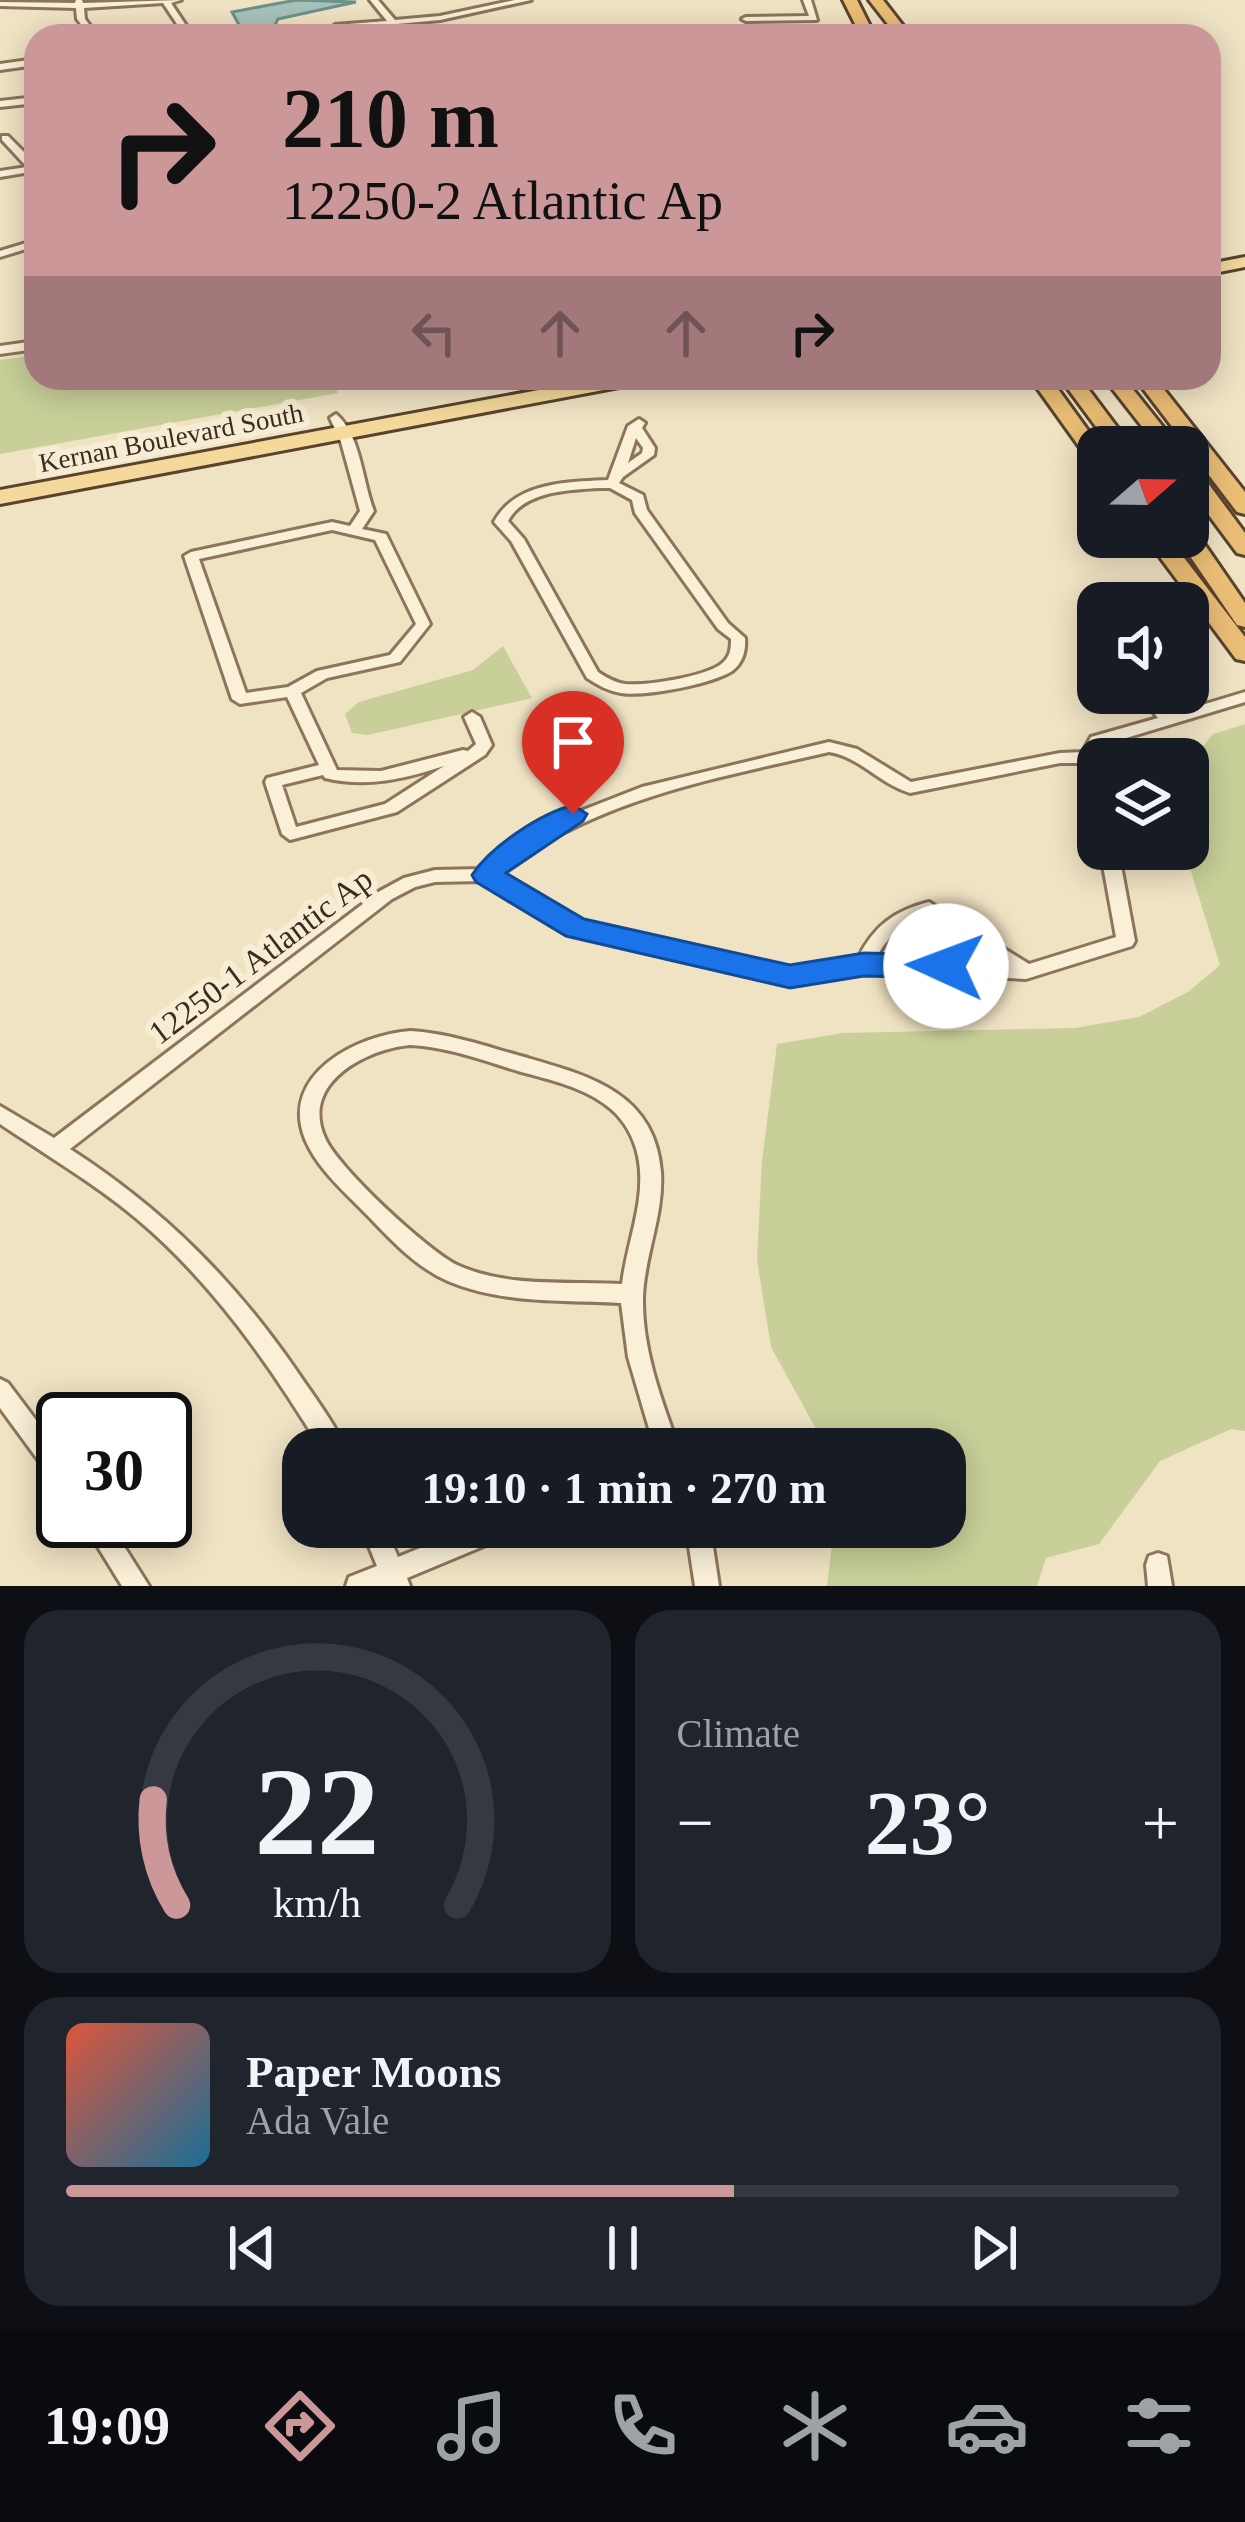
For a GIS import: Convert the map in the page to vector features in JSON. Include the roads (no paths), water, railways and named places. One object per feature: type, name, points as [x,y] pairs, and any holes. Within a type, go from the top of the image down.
[{"type":"highway","points":[[1049,390],[1077,430]]},
{"type":"highway","points":[[1079,390],[1106,426]]},
{"type":"highway","points":[[1123,390],[1152,426]]},
{"type":"highway","points":[[1154,390],[1245,507]]},
{"type":"highway","points":[[1209,500],[1245,548]]},
{"type":"highway","points":[[1172,558],[1245,654]]},
{"type":"highway","points":[[1202,558],[1245,620]]},
{"type":"main road","name":"Kernan Boulevard South","points":[[0,497],[496,390]]},
{"type":"main road","name":"Kernan Boulevard South","points":[[0,481],[559,390]]},
{"type":"street","points":[[0,8],[177,0]]},
{"type":"street","points":[[374,0],[393,23]]},
{"type":"street","points":[[381,24],[527,0]]},
{"type":"street","points":[[746,19],[814,17],[807,0]]},
{"type":"street","points":[[760,6],[763,18]]},
{"type":"street","points":[[5,138],[24,157]]},
{"type":"street","points":[[340,425],[352,449],[351,477],[367,511],[355,529]]},
{"type":"street","points":[[618,472],[634,429],[649,448],[648,455],[618,472],[524,498],[509,506],[501,522],[528,557],[592,675],[613,686],[639,689],[728,667],[739,651],[738,638],[723,626],[618,472]]},
{"type":"street","points":[[332,526],[355,529],[381,537],[423,624],[395,658],[322,674],[292,691],[240,699],[191,556],[332,526]]},
{"type":"street","points":[[292,691],[331,773],[351,779],[376,778],[479,751]]},
{"type":"street","points":[[1107,738],[1245,697]]},
{"type":"street","points":[[1164,714],[1168,719]]},
{"type":"street","points":[[329,768],[273,782],[290,833],[391,808],[479,751],[484,745],[472,717]]},
{"type":"street","points":[[1077,757],[910,788],[890,782],[844,747],[829,747],[573,814],[508,855],[486,875],[576,928],[790,976],[864,964],[1026,972],[1126,941],[1113,870]]},
{"type":"street","name":"12250-1 Atlantic Ap","points":[[55,1150],[386,895],[435,876],[486,875]]},
{"type":"street","points":[[864,964],[876,936],[908,914],[928,908],[1026,972]]},
{"type":"street","points":[[632,1294],[509,1286],[468,1279],[436,1264],[413,1248],[325,1154],[312,1131],[313,1098],[319,1084],[332,1067],[383,1040],[428,1039],[590,1086],[619,1104],[638,1126],[648,1151],[651,1190],[632,1294],[635,1342],[661,1428]]},
{"type":"street","points":[[0,1114],[103,1180],[164,1229],[218,1284],[267,1346],[320,1428]]},
{"type":"street","points":[[0,1390],[36,1439]]},
{"type":"street","points":[[112,1548],[137,1586]]},
{"type":"street","points":[[382,1548],[395,1578]]},
{"type":"street","points":[[358,1586],[395,1578],[457,1548]]},
{"type":"street","points":[[701,1548],[707,1586]]},
{"type":"water","points":[[296,0],[356,2],[278,19],[276,24],[238,24],[232,12]]}]
